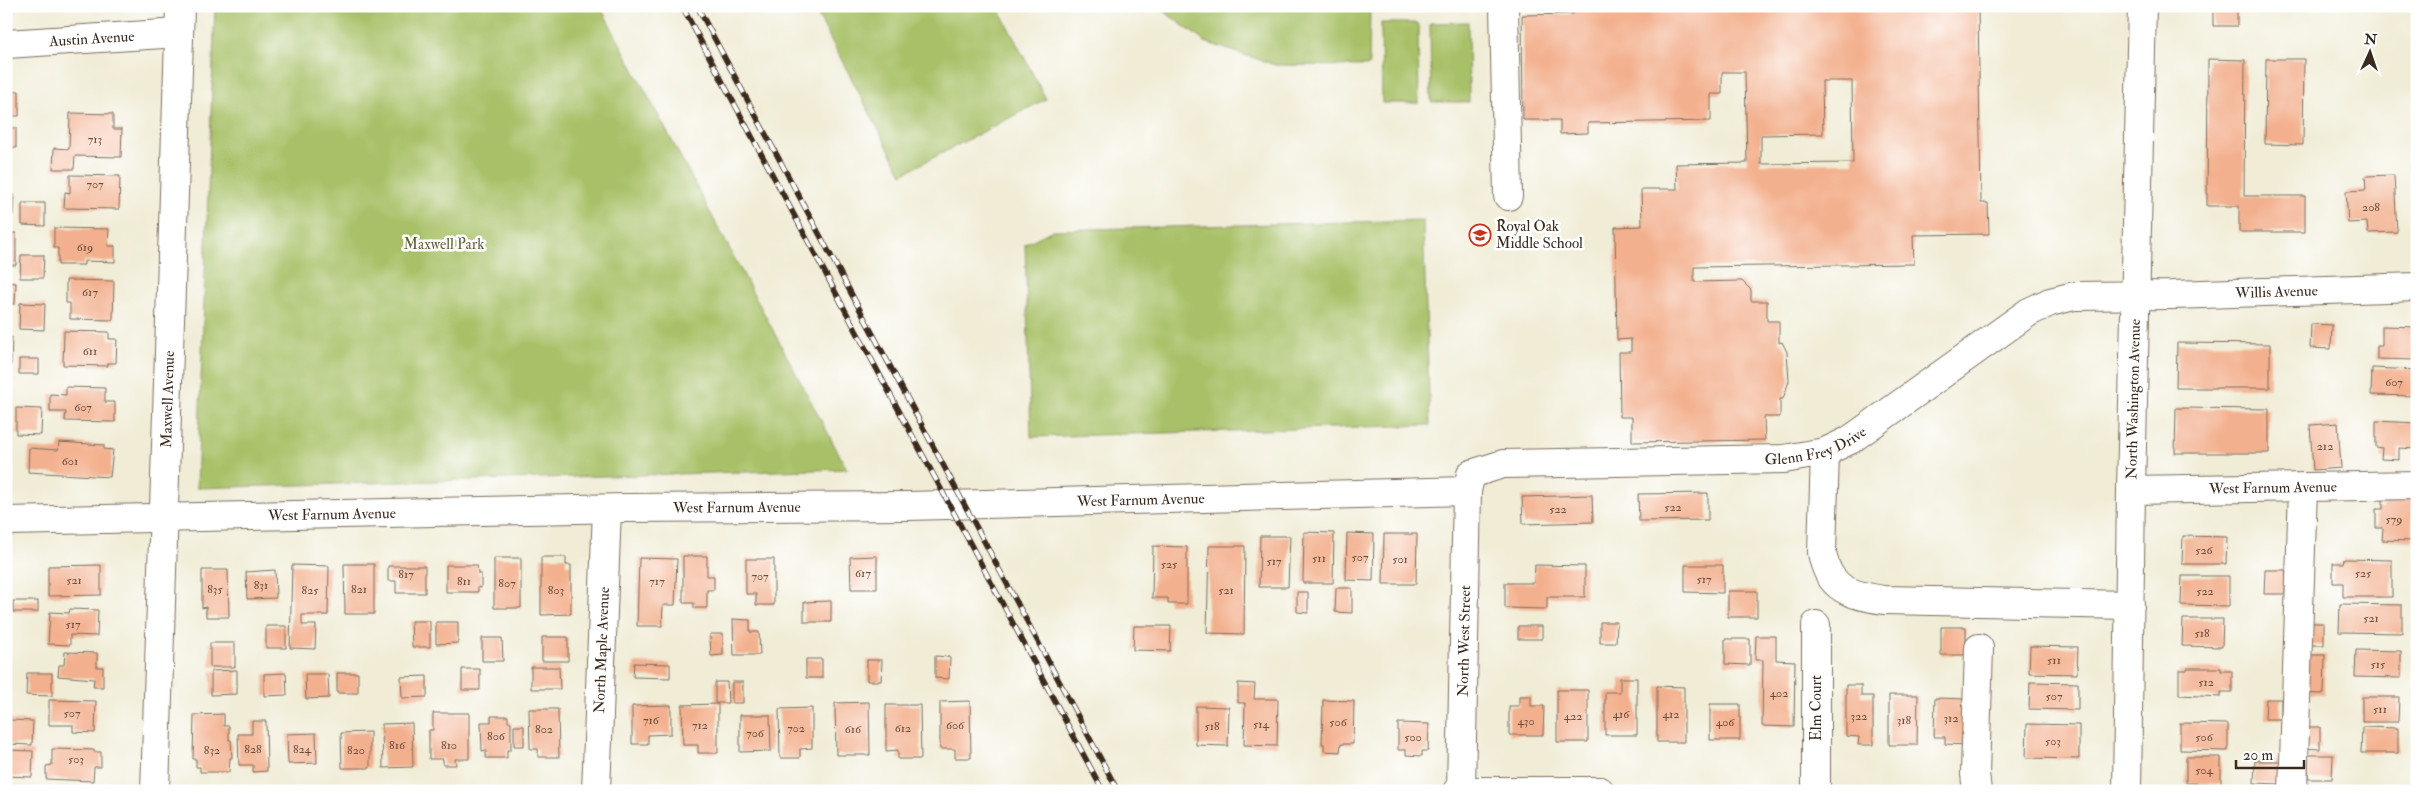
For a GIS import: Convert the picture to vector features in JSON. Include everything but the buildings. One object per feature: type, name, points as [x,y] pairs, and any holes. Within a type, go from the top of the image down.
[{"type":"street","name":"Maxwell Avenue","points":[[155,791],[180,6]]},
{"type":"street","points":[[1504,6],[1508,196]]},
{"type":"street","name":"North Washington Avenue","points":[[2127,791],[2131,490],[2142,6]]},
{"type":"street","name":"Austin Avenue","points":[[6,44],[179,33]]},
{"type":"street","name":"Willis Avenue","points":[[2136,295],[2417,287]]},
{"type":"street","name":"Glenn Frey Drive","points":[[1467,491],[1471,474],[1504,464],[1784,458],[1825,452],[1850,440],[2029,312],[2050,302],[2074,296],[2136,295]]},
{"type":"street","points":[[1825,452],[1822,552],[1825,568],[1833,581],[1845,590],[1862,596],[1884,600],[2130,605]]},
{"type":"street","name":"West Farnum Avenue","points":[[2131,490],[2417,485]]},
{"type":"street","points":[[2293,791],[2303,488]]},
{"type":"street","name":"West Farnum Avenue","points":[[6,521],[607,509],[908,506],[1467,491]]},
{"type":"street","name":"North West Street","points":[[1461,790],[1467,491]]},
{"type":"street","name":"North Maple Avenue","points":[[596,791],[607,509]]},
{"type":"street","name":"Elm Court","points":[[1816,625],[1816,791]]},
{"type":"street","points":[[1977,791],[1975,774],[1979,648]]},
{"type":"street","points":[[1457,791],[1600,791]]},
{"type":"green space","name":"Maxwell Park","points":[[215,6],[600,6],[847,469],[197,488]]},
{"type":"green space","points":[[813,6],[997,6],[1046,99],[902,174]]},
{"type":"green space","points":[[1157,6],[1370,6],[1369,66],[1275,65],[1205,42]]},
{"type":"green space","points":[[1468,22],[1469,102],[1431,102],[1430,23]]},
{"type":"green space","points":[[1381,23],[1418,23],[1419,103],[1382,103]]},
{"type":"green space","points":[[1423,220],[1430,425],[1031,437],[1025,244],[1053,230]]},
{"type":"railway","points":[[682,6],[1103,791]]},
{"type":"railway","points":[[697,6],[1118,791]]},
{"type":"place","name":"Royal Oak Middle School","points":[[1480,235]]}]
